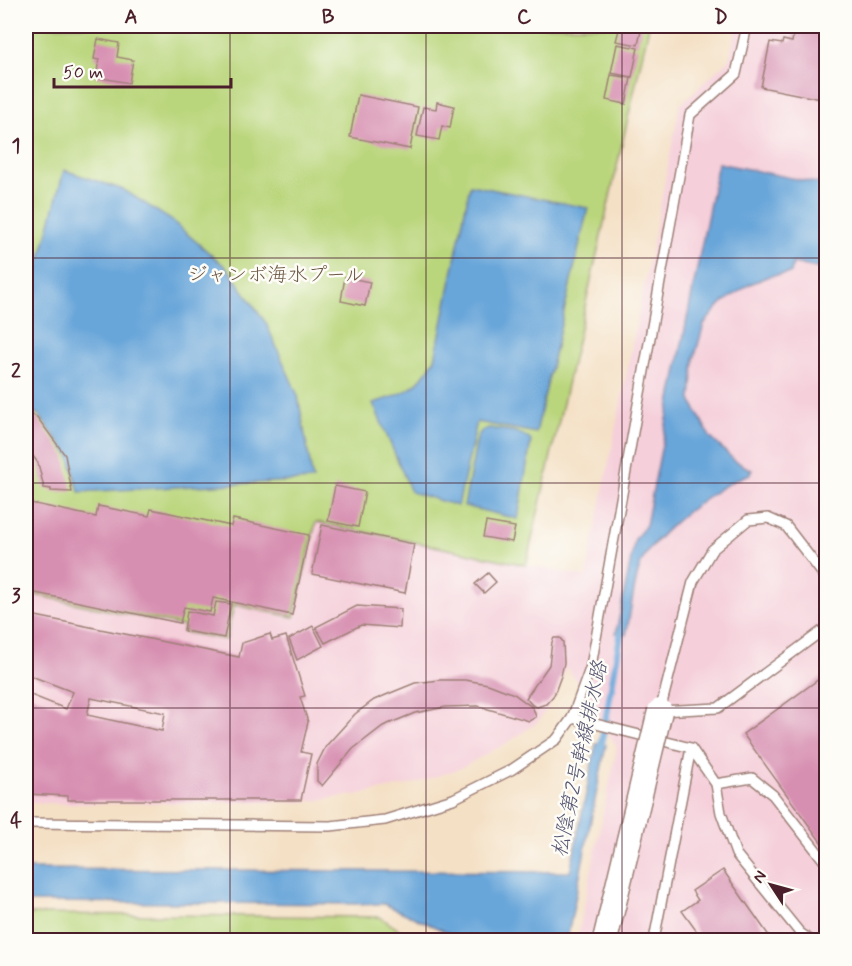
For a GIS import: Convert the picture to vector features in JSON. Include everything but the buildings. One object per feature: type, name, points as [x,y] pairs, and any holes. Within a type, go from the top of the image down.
[{"type":"street","points":[[605,940],[660,711]]},
{"type":"lane","points":[[26,823],[330,826],[385,820],[453,799],[511,770],[557,739],[572,718],[591,666],[690,115],[736,74],[747,26]]},
{"type":"lane","points":[[826,578],[786,526],[768,518],[748,520],[712,550],[693,582],[660,711],[718,708],[826,628]]},
{"type":"lane","points":[[572,718],[691,748],[716,784],[721,813],[736,854],[800,933],[810,940]]},
{"type":"lane","points":[[654,940],[691,748]]},
{"type":"lane","points":[[716,784],[752,778],[773,795],[826,863]]},
{"type":"shaded area","points":[[737,26],[826,26],[826,940],[577,940],[617,747],[567,667],[556,695],[538,722],[510,741],[461,768],[413,784],[304,802],[69,804],[26,802],[26,593],[184,626],[183,632],[233,605],[294,617],[316,521],[586,577],[680,105],[729,59]]},
{"type":"green space","name":"ジャンボ海水プール","points":[[26,26],[649,26],[526,565],[316,522],[294,617],[234,605],[226,640],[182,632],[183,626],[26,593],[28,576],[26,575]]},
{"type":"green space","points":[[26,914],[380,917],[414,940],[26,940]]},
{"type":"water","points":[[718,163],[826,185],[826,270],[793,263],[791,273],[769,276],[750,284],[721,304],[704,324],[694,359],[691,400],[710,437],[735,461],[752,470],[750,474],[737,479],[704,499],[657,540],[640,566],[626,635],[616,633],[635,539],[646,525]]},
{"type":"water","points":[[64,170],[124,190],[171,220],[228,269],[266,323],[298,396],[313,480],[79,492],[69,455],[38,414],[26,408],[26,314]]},
{"type":"water","points":[[470,185],[588,208],[536,433],[477,422],[458,506],[411,492],[373,403],[410,389],[422,378],[435,359]]},
{"type":"water","points":[[490,428],[518,433],[531,441],[518,519],[464,506],[478,437],[483,430]]},
{"type":"water","points":[[596,744],[606,745],[567,940],[464,940],[384,904],[26,902],[26,869],[570,872]]},
{"type":"waterway","name":"松陰第2号幹線排水路","points":[[600,752],[622,627]]}]
